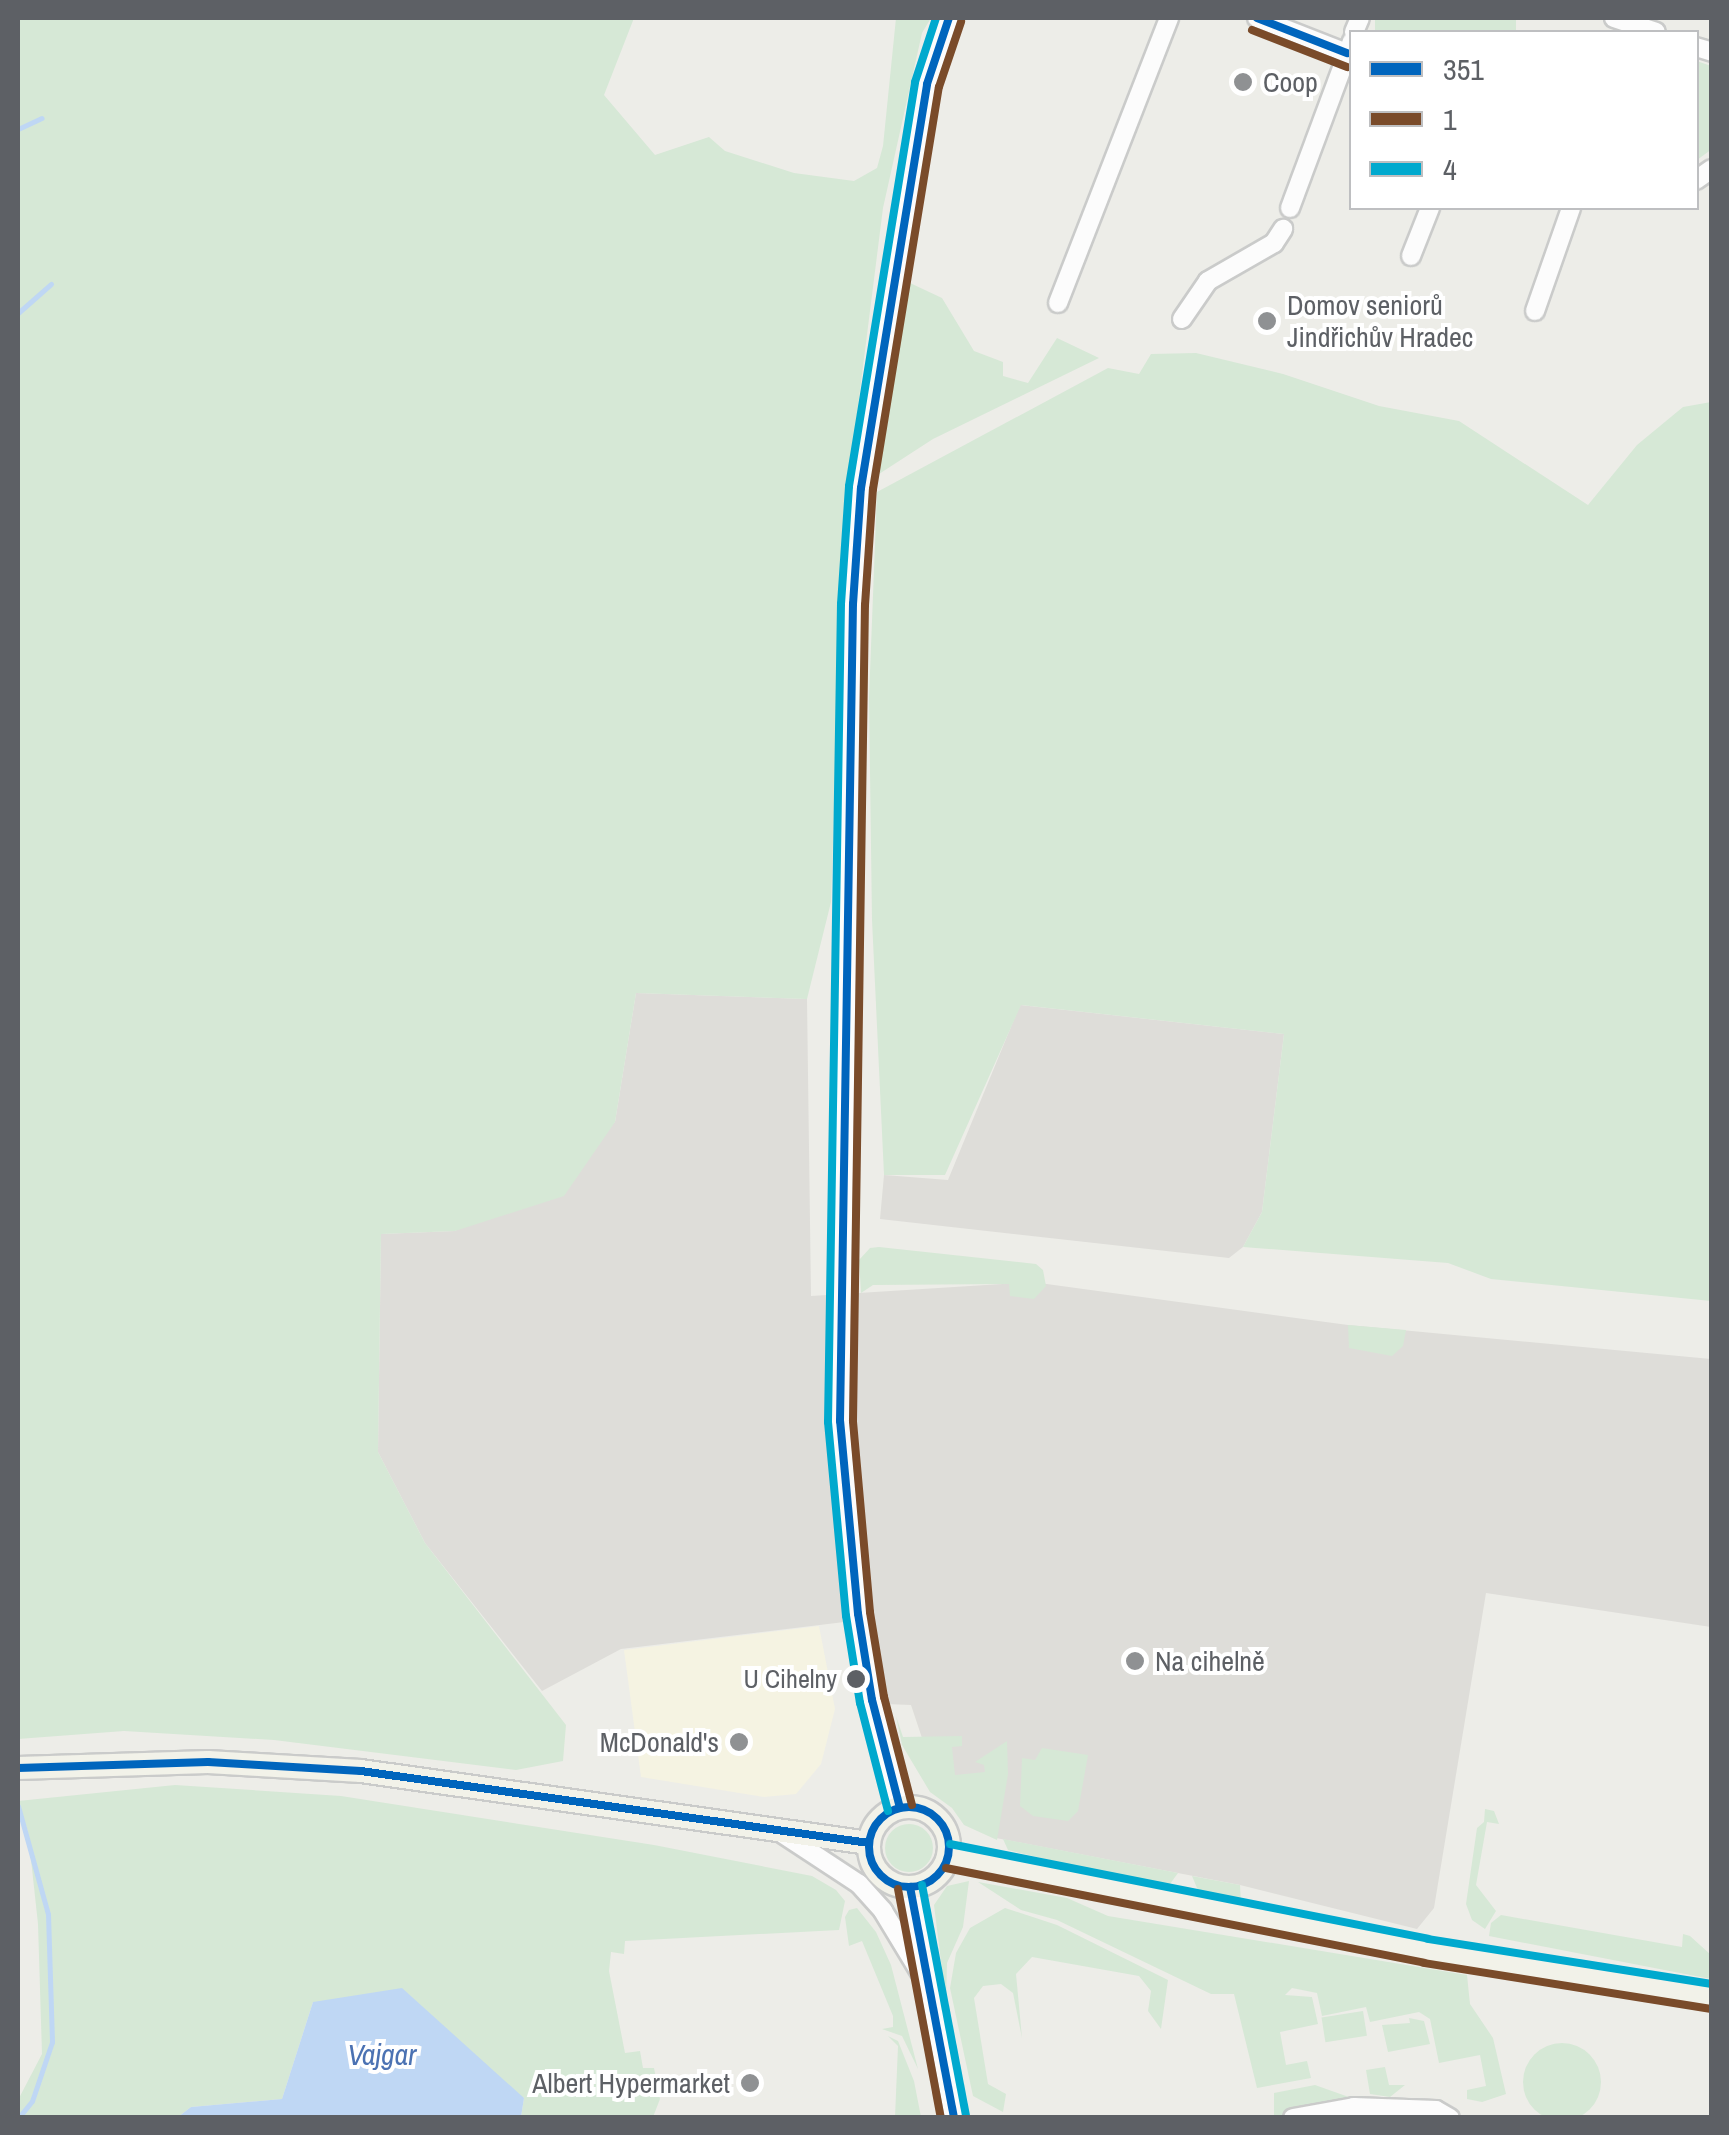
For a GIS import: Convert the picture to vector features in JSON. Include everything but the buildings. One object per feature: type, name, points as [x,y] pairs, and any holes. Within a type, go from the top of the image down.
[{"type":"main road","points":[[18,1768],[208,1762],[361,1771],[869,1843]]},
{"type":"main road","points":[[900,1808],[933,1814],[947,1833],[948,1856],[935,1878],[910,1888],[880,1874],[869,1843],[882,1817],[900,1808]]},
{"type":"main road","points":[[948,1856],[1426,1951],[1712,1997]]},
{"type":"street","points":[[900,1808],[872,1700],[858,1614],[840,1421],[853,604],[861,488],[926,84],[949,18]]},
{"type":"street","points":[[1058,303],[1168,18]]},
{"type":"street","points":[[1257,18],[1349,50]]},
{"type":"street","points":[[1614,18],[1650,30]]},
{"type":"street","points":[[1290,208],[1349,53]]},
{"type":"street","points":[[1411,256],[1429,210]]},
{"type":"street","points":[[1535,311],[1571,210]]},
{"type":"street","points":[[1182,319],[1208,281],[1274,244],[1283,229]]},
{"type":"street","points":[[778,1831],[859,1884],[894,1927],[926,1982]]},
{"type":"street","points":[[910,1888],[954,2118]]},
{"type":"street","points":[[1293,2118],[1354,2107],[1436,2110],[1450,2118]]},
{"type":"shaded area","name":"U Cihelny","points":[[636,993],[807,999],[811,1296],[1032,1282],[1348,1325],[1711,1359],[1711,1627],[1486,1593],[1434,1908],[1417,1929],[1240,1885],[996,1838],[939,1789],[911,1705],[886,1704],[869,1619],[621,1649],[542,1691],[425,1543],[378,1452],[381,1234],[455,1231],[615,1122]]},
{"type":"shaded area","points":[[1020,1005],[1284,1034],[1262,1212],[1243,1247],[1229,1258],[880,1219],[884,1175],[948,1180]]},
{"type":"shaded area","points":[[819,1626],[835,1709],[821,1764],[796,1794],[764,1797],[641,1777],[624,1650]]},
{"type":"green space","points":[[18,18],[634,18],[604,95],[655,155],[709,137],[725,151],[794,173],[854,181],[877,168],[883,146],[896,18],[931,18],[922,33],[883,208],[844,517],[831,902],[807,999],[636,993],[615,1122],[564,1196],[455,1231],[381,1234],[378,1452],[425,1543],[566,1725],[563,1761],[516,1770],[274,1740],[124,1731],[18,1739]]},
{"type":"green space","points":[[1375,18],[1516,18],[1516,30],[1375,30]]},
{"type":"green space","points":[[1699,62],[1711,66],[1712,149],[1699,159]]},
{"type":"green space","points":[[910,283],[942,298],[974,351],[1003,362],[1003,376],[1028,383],[1057,338],[1099,358],[933,439],[879,474]]},
{"type":"green space","points":[[1196,353],[1283,374],[1379,406],[1459,421],[1588,505],[1637,445],[1683,407],[1711,402],[1711,1301],[1491,1279],[1448,1263],[1243,1247],[1262,1212],[1284,1034],[1021,1005],[945,1175],[884,1175],[872,920],[869,698],[877,492],[1108,368],[1139,374],[1151,354]]},
{"type":"green space","points":[[870,1248],[1036,1264],[1043,1270],[1046,1286],[1034,1299],[1010,1296],[1009,1284],[873,1285],[861,1293],[859,1260]]},
{"type":"green space","points":[[1348,1325],[1406,1330],[1403,1346],[1392,1356],[1349,1348]]},
{"type":"green space","points":[[896,1716],[903,1737],[962,1736],[962,1746],[952,1747],[955,1775],[985,1772],[984,1765],[975,1762],[1007,1741],[1008,1774],[997,1840],[964,1825],[952,1808],[930,1792],[902,1745]]},
{"type":"green space","points":[[1042,1748],[1088,1755],[1078,1811],[1068,1821],[1033,1816],[1020,1806],[1022,1758],[1035,1760]]},
{"type":"green space","points":[[175,1785],[341,1796],[654,1845],[812,1876],[836,1890],[845,1901],[839,1930],[625,1941],[624,1954],[611,1952],[609,1971],[625,2053],[640,2051],[643,2068],[654,2068],[660,2099],[653,2117],[521,2117],[524,2098],[313,2002],[282,2099],[191,2107],[178,2117],[18,2118],[18,2100],[42,2054],[38,1924],[28,1832],[18,1801]]},
{"type":"green space","points":[[1485,1809],[1494,1811],[1499,1824],[1487,1822],[1476,1885],[1496,1911],[1485,1929],[1472,1920],[1466,1904],[1477,1828],[1484,1822]]},
{"type":"green space","points":[[909,1824],[926,1831],[933,1848],[926,1865],[909,1872],[892,1865],[885,1848],[892,1831]]},
{"type":"green space","points":[[1003,1839],[1178,1873],[1167,1888],[1008,1850]]},
{"type":"green space","points":[[1192,1876],[1240,1885],[1241,1903],[1200,1895]]},
{"type":"green space","points":[[969,1881],[963,1927],[947,1963],[946,2002],[934,1905],[947,1886]]},
{"type":"green space","points":[[978,1882],[1067,1898],[1108,1916],[1467,1975],[1470,2004],[1493,2038],[1506,2094],[1482,2102],[1467,2099],[1467,2090],[1486,2086],[1480,2055],[1439,2063],[1430,2019],[1419,2012],[1370,2022],[1366,2007],[1322,2016],[1317,1993],[1292,1988],[1285,1995],[1312,1997],[1318,2024],[1280,2032],[1286,2065],[1307,2061],[1311,2078],[1257,2088],[1234,1994],[1211,1994],[1057,1920],[1021,1910]]},
{"type":"green space","points":[[857,1908],[876,1932],[891,1965],[918,2069],[902,2036],[882,2029],[893,2027],[893,2016],[862,1941],[849,1946],[845,1917],[849,1910]]},
{"type":"green space","points":[[1005,1908],[1057,1925],[1168,1980],[1161,2029],[1148,2011],[1151,1991],[1139,1976],[1032,1957],[1016,1974],[1022,2038],[1013,1993],[1001,1984],[983,1986],[974,1998],[988,2084],[1006,2094],[1003,2112],[973,2096],[950,1988],[956,1953],[970,1928]]},
{"type":"green space","points":[[1501,1915],[1682,1947],[1683,1934],[1690,1936],[1711,1955],[1711,1979],[1489,1936],[1491,1923]]},
{"type":"green space","points":[[1363,2011],[1367,2036],[1325,2042],[1322,2018]]},
{"type":"green space","points":[[1409,2018],[1424,2021],[1430,2044],[1388,2052],[1382,2025],[1410,2023]]},
{"type":"green space","points":[[888,2036],[898,2041],[914,2081],[921,2117],[895,2117],[898,2046]]},
{"type":"green space","points":[[1554,2043],[1570,2043],[1595,2060],[1601,2082],[1595,2104],[1584,2115],[1570,2121],[1554,2121],[1529,2104],[1523,2090],[1523,2074],[1540,2049]]},
{"type":"green space","points":[[1385,2067],[1389,2085],[1405,2085],[1390,2097],[1370,2094],[1366,2070]]},
{"type":"green space","points":[[1315,2085],[1360,2101],[1274,2117],[1274,2093]]},
{"type":"water","name":"Vajgar","points":[[402,1988],[524,2098],[521,2117],[178,2117],[191,2107],[282,2099],[313,2002]]},
{"type":"waterway","points":[[18,129],[42,118]]},
{"type":"waterway","points":[[18,313],[51,284]]},
{"type":"waterway","points":[[18,1806],[48,1914],[52,2042],[32,2101],[18,2118]]},
{"type":"transit line","name":"4","points":[[888,1811],[860,1703],[846,1616],[828,1422],[841,604],[849,486],[915,82],[936,18]]},
{"type":"transit line","name":"351","points":[[900,1808],[872,1700],[858,1614],[840,1421],[853,604],[861,488],[927,84],[949,18]]},
{"type":"transit line","name":"351","points":[[1257,18],[1347,53]]},
{"type":"transit line","name":"1","points":[[912,1805],[884,1697],[870,1612],[853,1421],[865,605],[873,489],[939,87],[961,22]]},
{"type":"transit line","name":"1","points":[[1252,30],[1347,67]]},
{"type":"transit line","name":"351","points":[[18,1768],[208,1762],[361,1771],[869,1843]]},
{"type":"transit line","name":"351","points":[[909,1807],[924,1810],[937,1819],[946,1832],[949,1847],[946,1862],[937,1875],[924,1884],[909,1887],[894,1884],[881,1875],[872,1862],[869,1847],[872,1832],[881,1819],[894,1810],[909,1807]]},
{"type":"transit line","name":"4","points":[[950,1844],[1428,1939],[1712,1984]]},
{"type":"transit line","name":"1","points":[[946,1868],[1424,1963],[1710,2009]]},
{"type":"transit line","name":"4","points":[[922,1885],[966,2116]]},
{"type":"transit line","name":"351","points":[[910,1887],[954,2118]]},
{"type":"transit line","name":"1","points":[[898,1889],[941,2118]]},
{"type":"place","name":"Coop","points":[[1243,82]]},
{"type":"place","name":"Domov seniorů Jindřichův Hradec","points":[[1267,321]]},
{"type":"place","name":"Na cihelně","points":[[1135,1661]]},
{"type":"place","name":"U Cihelny","points":[[856,1679]]},
{"type":"place","name":"McDonald's","points":[[739,1742]]},
{"type":"place","name":"Albert Hypermarket","points":[[750,2083]]}]
